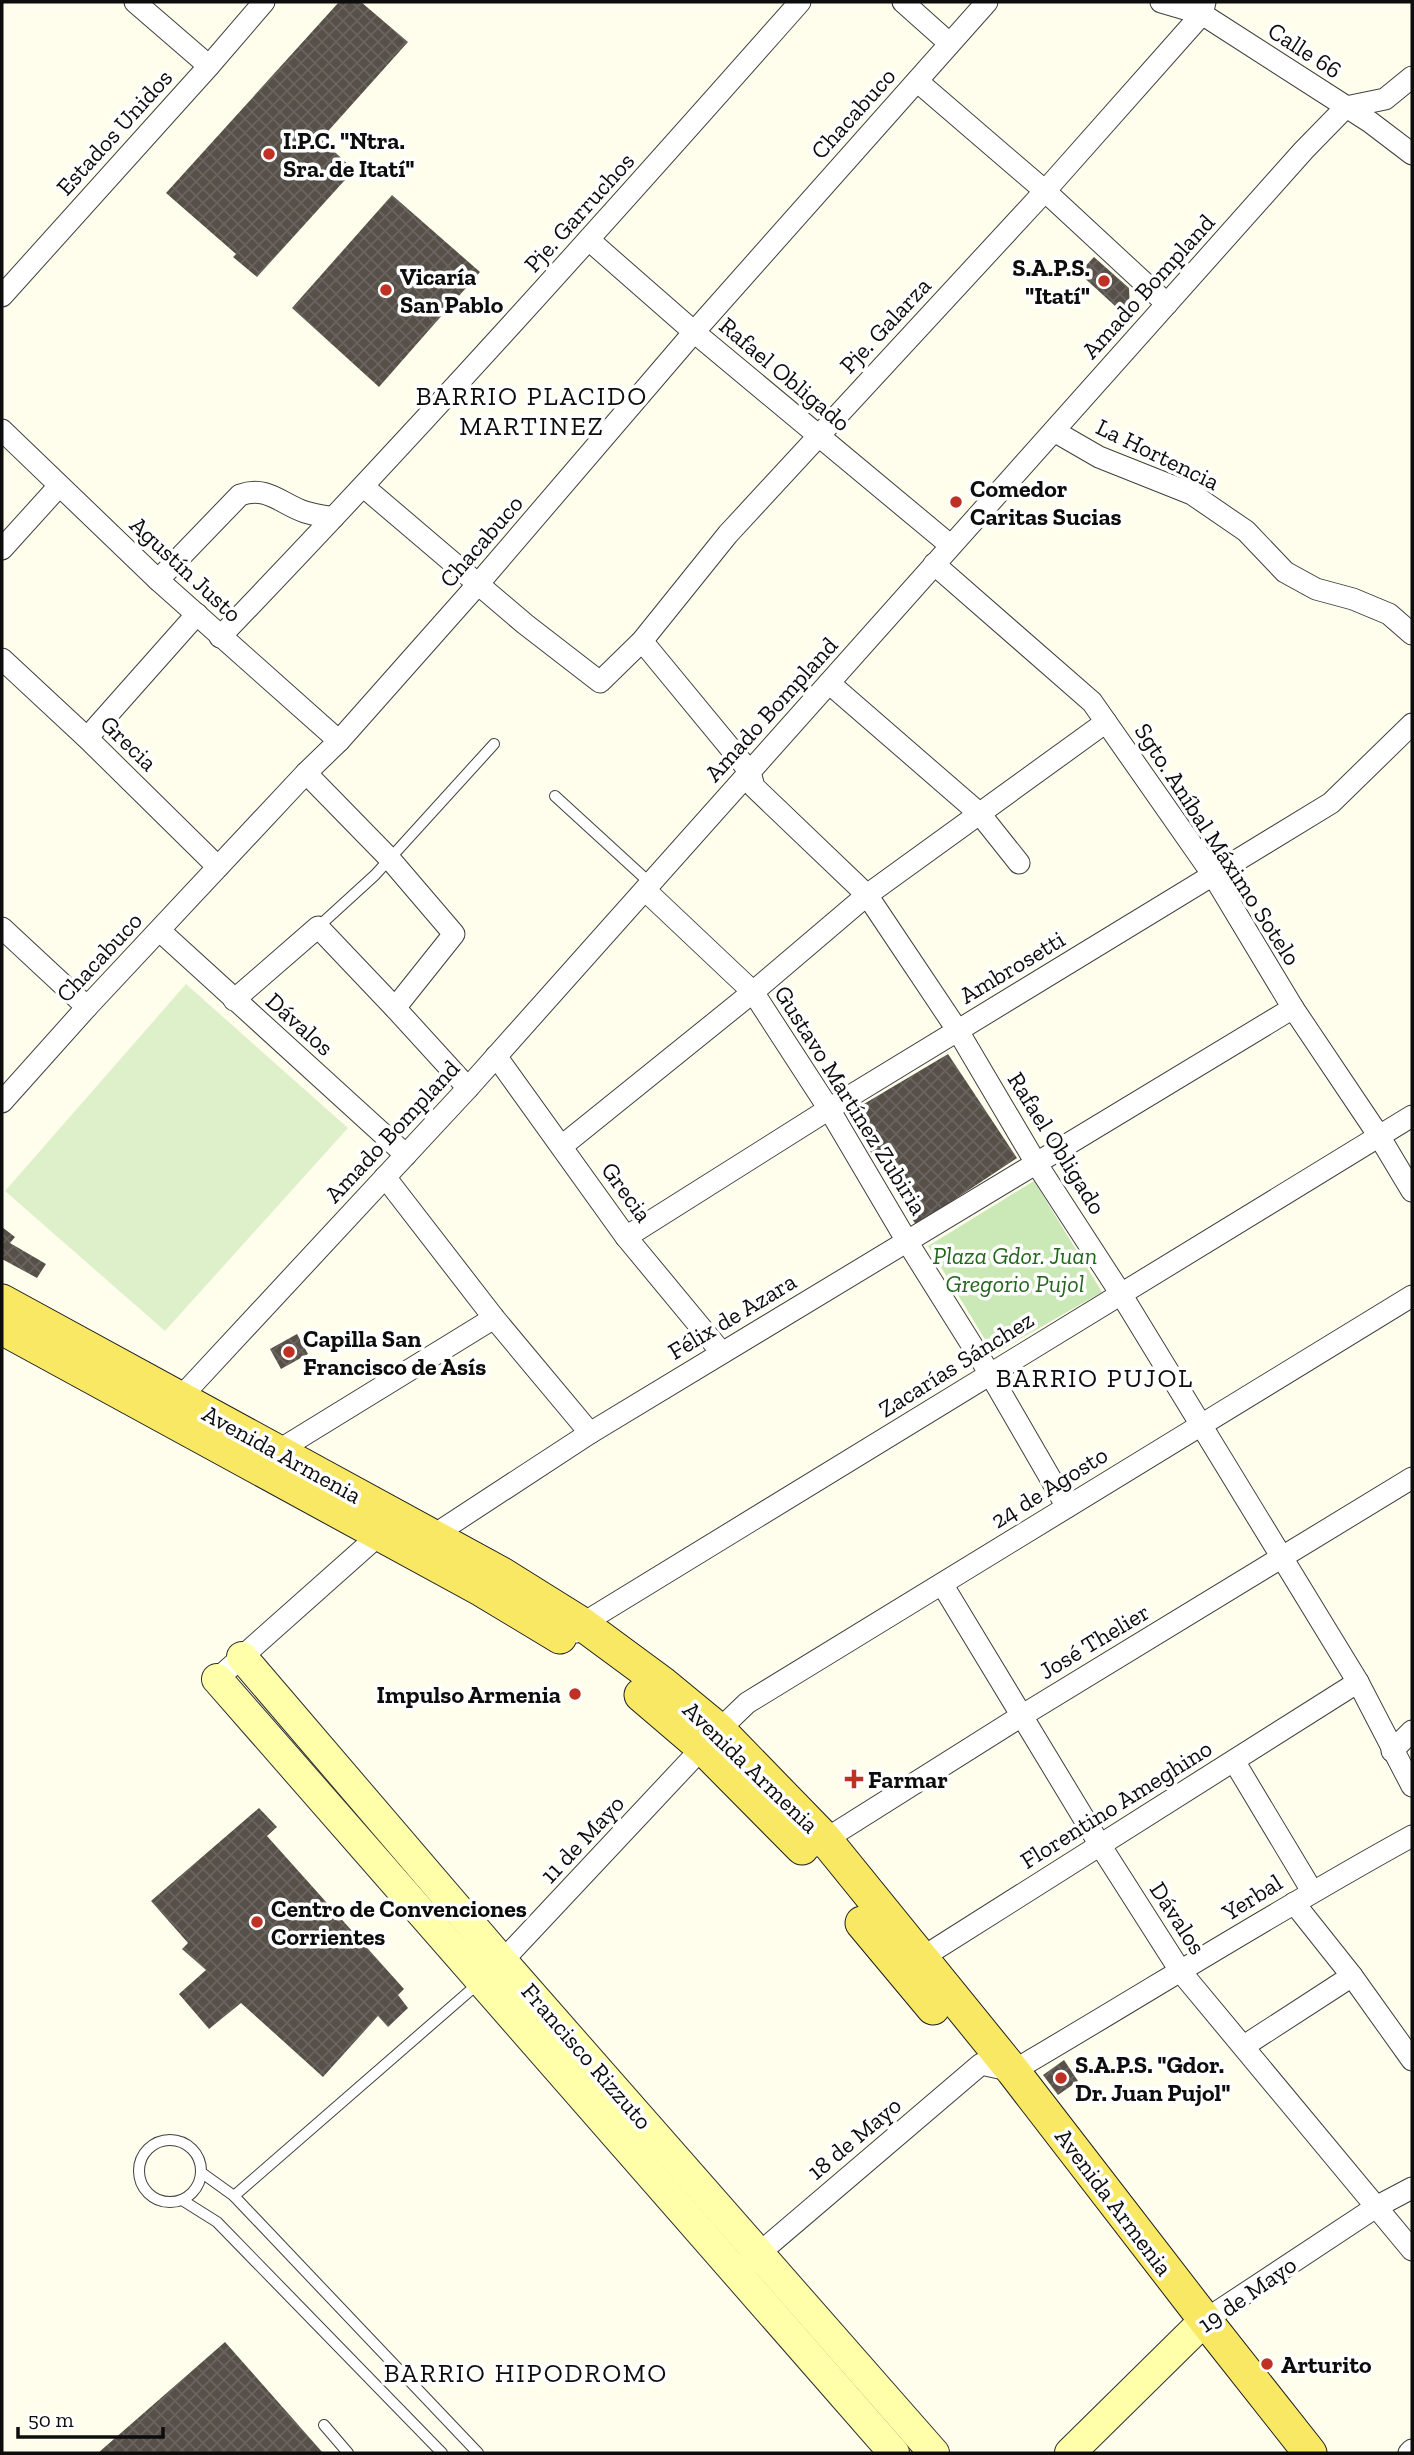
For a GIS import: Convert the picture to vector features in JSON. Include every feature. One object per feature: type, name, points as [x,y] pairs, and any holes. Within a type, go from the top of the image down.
[{"type":"main road","name":"Avenida Armenia","points":[[2,1301],[174,1409],[271,1463],[431,1536],[502,1574],[575,1633],[648,1700],[711,1739],[815,1846],[911,1965],[981,2064],[1197,2327],[1310,2453]]},
{"type":"main road","name":"Avenida Armenia","points":[[2,1328],[174,1409]]},
{"type":"main road","name":"Avenida Armenia","points":[[271,1463],[379,1535],[482,1590],[575,1633]]},
{"type":"main road","name":"Avenida Armenia","points":[[911,1965],[1013,2071],[1284,2453]]},
{"type":"street","points":[[135,2],[209,66]]},
{"type":"street","name":"Estados Unidos","points":[[2,296],[264,2]]},
{"type":"street","name":"Pje. Garruchos","points":[[220,637],[365,487],[800,2]]},
{"type":"street","points":[[903,2],[949,43]]},
{"type":"street","name":"Chacabuco","points":[[2,1102],[87,1007],[339,741],[480,583],[694,332],[987,2]]},
{"type":"street","name":"Calle 66","points":[[1161,2],[1203,8],[1370,122],[1412,154]]},
{"type":"street","name":"Pje. Galarza","points":[[480,583],[525,624],[600,682],[642,641],[728,534],[1045,191],[1203,8]]},
{"type":"street","points":[[1346,107],[1385,99],[1412,77]]},
{"type":"street","points":[[917,81],[1045,191],[1167,304]]},
{"type":"street","name":"Amado Bompland","points":[[174,1409],[468,1088],[950,545],[1346,107]]},
{"type":"street","name":"Rafael Obligado","points":[[589,240],[694,332],[950,545]]},
{"type":"street","name":"Agustín Justo","points":[[2,430],[158,580],[339,741]]},
{"type":"street","name":"La Hortencia","points":[[1054,431],[1099,457],[1192,494],[1246,531],[1285,572],[1316,589],[1353,599],[1389,614],[1412,634]]},
{"type":"street","points":[[2,549],[59,486]]},
{"type":"street","points":[[365,487],[480,583]]},
{"type":"street","points":[[158,580],[240,495],[253,490],[303,511],[333,518]]},
{"type":"street","name":"Sgto. Aníbal Máximo Sotelo","points":[[934,564],[1092,702],[1213,875],[1293,1008],[1379,1136],[1412,1191]]},
{"type":"street","points":[[87,738],[197,614]]},
{"type":"street","points":[[642,641],[750,772]]},
{"type":"street","name":"Grecia","points":[[2,659],[218,867]]},
{"type":"street","points":[[829,683],[980,814],[1019,863]]},
{"type":"street","points":[[562,1146],[753,992],[867,895],[1106,722]]},
{"type":"street","name":"Ambrosetti","points":[[626,1237],[1331,803],[1412,724]]},
{"type":"street","name":"Rafael Obligado","points":[[750,772],[754,787],[867,895],[958,1031],[1036,1163],[1121,1294],[1358,1682],[1412,1786]]},
{"type":"street","points":[[306,773],[389,858],[454,934],[395,1007]]},
{"type":"street","name":"Gustavo Martínez Zubiria","points":[[648,886],[753,992],[829,1110],[990,1374],[1067,1507]]},
{"type":"street","points":[[2,928],[87,1007]]},
{"type":"street","points":[[234,1000],[318,928],[395,1007],[468,1088]]},
{"type":"street","name":"Dávalos","points":[[160,931],[406,1155]]},
{"type":"street","name":"Félix de Azara","points":[[431,1536],[590,1433],[1293,1008]]},
{"type":"street","name":"Grecia","points":[[496,1056],[626,1237],[722,1353]]},
{"type":"street","name":"Zacarías Sánchez","points":[[575,1633],[990,1374],[1412,1116]]},
{"type":"street","points":[[386,1177],[494,1318],[590,1433]]},
{"type":"street","name":"24 de Agosto","points":[[711,1739],[747,1703],[1412,1296]]},
{"type":"street","points":[[271,1463],[494,1318]]},
{"type":"street","name":"José Thelier","points":[[815,1846],[1023,1715],[1412,1478]]},
{"type":"street","points":[[217,1678],[379,1535],[431,1536]]},
{"type":"street","name":"Dávalos","points":[[942,1584],[1181,1972],[1412,2250]]},
{"type":"street","name":"Francisco Rizzuto","points":[[242,1657],[503,1962],[934,2453]]},
{"type":"street","name":"Francisco Rizzuto","points":[[217,1678],[894,2453]]},
{"type":"street","name":"Florentino Ameghino","points":[[911,1965],[1358,1682]]},
{"type":"street","points":[[1392,1751],[1412,1731]]},
{"type":"street","name":"11 de Mayo","points":[[480,1982],[503,1962],[711,1739]]},
{"type":"street","points":[[1234,1761],[1312,1891]]},
{"type":"street","name":"Yerbal","points":[[1013,2071],[1312,1891],[1412,1836]]},
{"type":"street","points":[[1294,1903],[1352,1976],[1412,2060]]},
{"type":"street","points":[[1244,2046],[1352,1976]]},
{"type":"street","points":[[981,2064],[1013,2071]]},
{"type":"street","name":"18 de Mayo","points":[[736,2274],[981,2064]]},
{"type":"street","name":"19 de Mayo","points":[[1070,2453],[1197,2327],[1376,2207],[1412,2188]]},
{"type":"lane","points":[[318,928],[375,874],[494,744]]},
{"type":"lane","points":[[555,796],[648,886]]},
{"type":"lane","points":[[234,2196],[480,1982]]},
{"type":"lane","points":[[202,2173],[194,2192],[182,2200],[167,2202],[149,2193],[140,2176],[140,2165],[144,2155],[159,2142],[179,2142],[189,2146],[196,2154],[202,2173],[234,2196],[478,2453]]},
{"type":"lane","points":[[182,2200],[217,2221],[442,2453]]},
{"type":"lane","points":[[324,2425],[348,2453]]},
{"type":"green space","points":[[186,984],[348,1128],[165,1331],[5,1191]]},
{"type":"green space","name":"Plaza Gdor. Juan Gregorio Pujol","points":[[1034,1181],[1102,1292],[994,1354],[928,1246]]},
{"type":"building","name":"I.P.C. \"Ntra. Sra. de Itatí\"","points":[[339,2],[361,2],[408,42],[321,139],[354,170],[257,277],[233,257],[236,254],[166,193]]},
{"type":"building","name":"Vicaría San Pablo","points":[[392,195],[480,272],[379,387],[292,308]]},
{"type":"building","name":"S.A.P.S. \"Itatí\"","points":[[1094,257],[1129,288],[1130,311],[1126,316],[1079,273]]},
{"type":"building","points":[[948,1054],[1017,1158],[916,1225],[847,1114]]},
{"type":"building","points":[[2,1227],[15,1237],[10,1243],[46,1264],[37,1278],[2,1259]]},
{"type":"building","name":"Capilla San Francisco de Asís","points":[[297,1334],[308,1354],[281,1369],[270,1349]]},
{"type":"building","name":"Centro de Convenciones Corrientes","points":[[259,1808],[277,1827],[267,1836],[404,1989],[398,1995],[408,2008],[388,2027],[378,2016],[323,2077],[241,2003],[209,2029],[179,1994],[206,1970],[182,1949],[188,1943],[151,1901]]},
{"type":"building","name":"S.A.P.S. \"Gdor. Dr. Juan Pujol\"","points":[[1064,2060],[1078,2081],[1058,2095],[1043,2075]]},
{"type":"building","points":[[225,2342],[323,2453],[98,2453]]},
{"type":"place","name":"I.P.C. \"Ntra. Sra. de Itatí\"","points":[[269,154]]},
{"type":"place","name":"S.A.P.S. \"Itatí\"","points":[[1104,281]]},
{"type":"place","name":"Vicaría San Pablo","points":[[386,290]]},
{"type":"place","name":"Comedor Caritas Sucias","points":[[956,502]]},
{"type":"place","name":"Capilla San Francisco de Asís","points":[[289,1352]]},
{"type":"place","name":"Impulso Armenia","points":[[575,1694]]},
{"type":"place","name":"Farmar","points":[[854,1779]]},
{"type":"place","name":"Centro de Convenciones Corrientes","points":[[257,1922]]},
{"type":"place","name":"S.A.P.S. \"Gdor. Dr. Juan Pujol\"","points":[[1061,2078]]},
{"type":"place","name":"Arturito","points":[[1267,2364]]},
{"type":"district","name":"BARRIO PLACIDO MARTINEZ","points":[[532,411]]},
{"type":"district","name":"BARRIO PUJOL","points":[[1095,1378]]},
{"type":"district","name":"BARRIO HIPODROMO","points":[[526,2373]]}]
